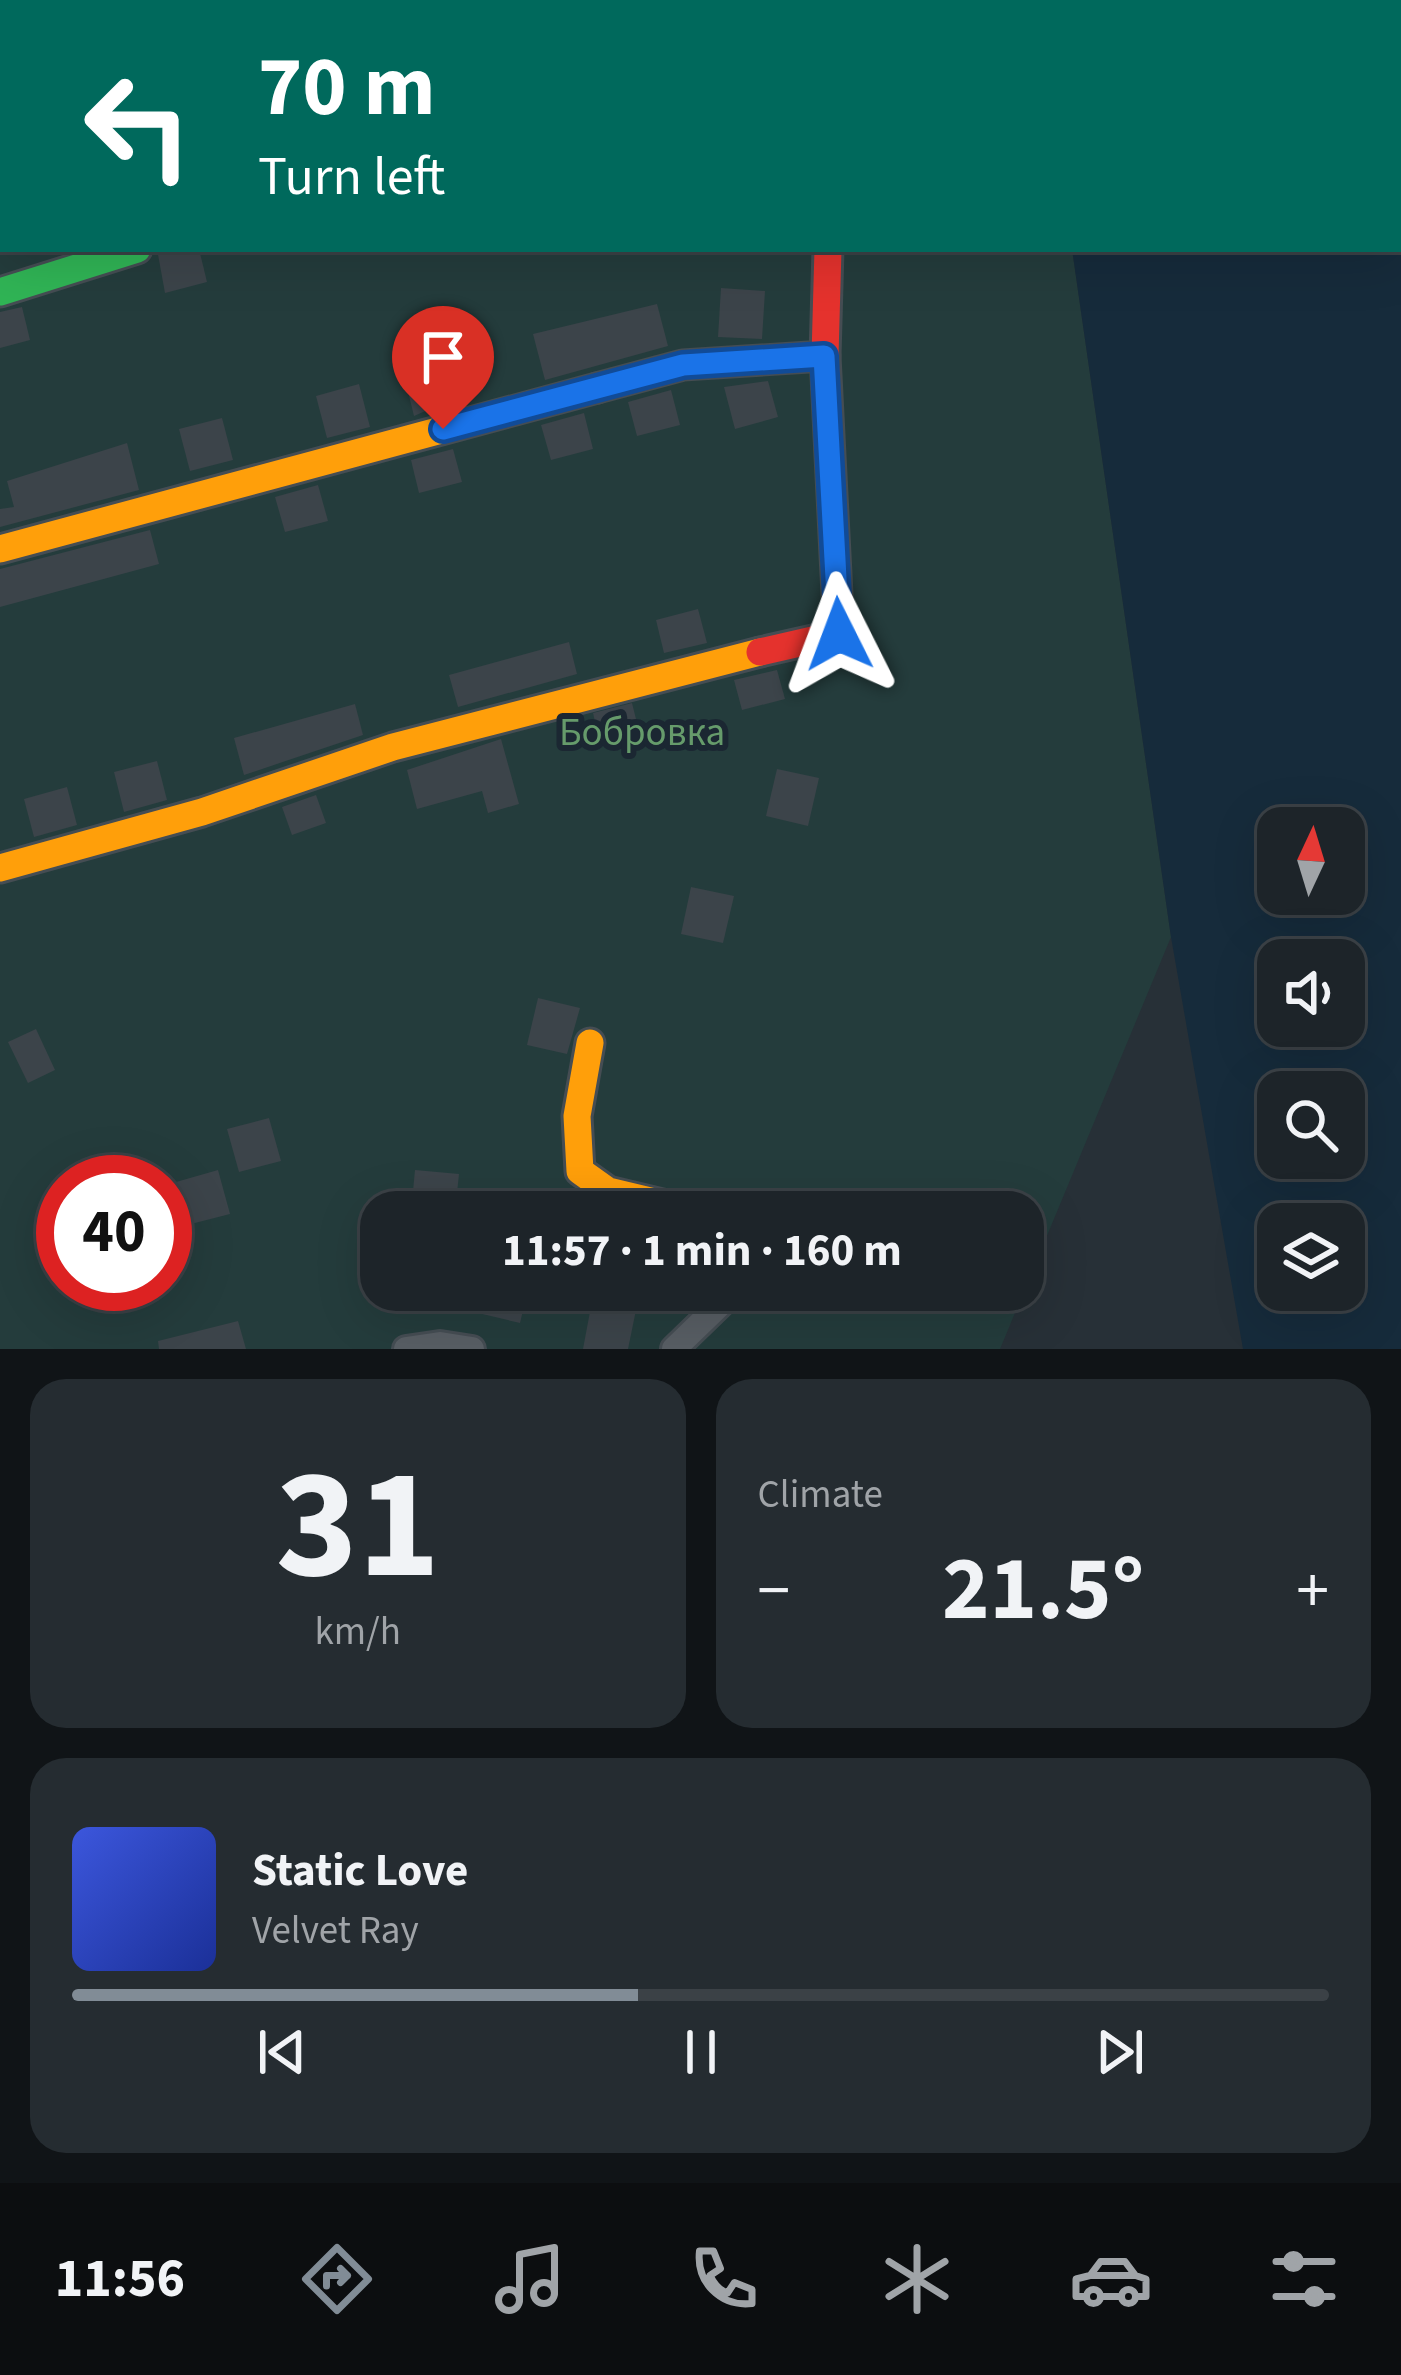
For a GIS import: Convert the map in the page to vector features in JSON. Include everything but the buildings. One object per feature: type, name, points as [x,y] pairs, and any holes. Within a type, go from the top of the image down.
[{"type":"street","points":[[0,292],[127,252]]},
{"type":"street","points":[[0,868],[202,812],[393,747],[544,705],[839,634],[824,356],[828,252]]},
{"type":"street","points":[[0,549],[683,365],[824,356]]},
{"type":"street","points":[[590,1043],[575,1138],[576,1169],[590,1184],[616,1191]]},
{"type":"street","points":[[674,1349],[713,1311]]},
{"type":"street","points":[[406,1349],[440,1344],[472,1349]]},
{"type":"green space","name":"Бобровка","points":[[0,252],[1072,252],[1171,937],[1044,1243],[1044,1191],[360,1191],[360,1311],[1016,1311],[1000,1349],[0,1349]]},
{"type":"water","points":[[1072,252],[1401,252],[1401,1349],[1243,1349],[1171,937]]},
{"type":"traffic: fast","points":[[0,292],[127,252]]},
{"type":"traffic: slow","points":[[0,549],[597,388]]},
{"type":"traffic: slow","points":[[0,868],[202,812],[393,747],[760,652]]},
{"type":"traffic: slow","points":[[590,1043],[577,1116],[580,1171],[608,1191]]},
{"type":"traffic: jam","points":[[760,652],[839,634],[825,356],[828,252]]},
{"type":"traffic: jam","points":[[597,388],[683,365],[825,356]]},
{"type":"route","points":[[443,429],[683,365],[824,356],[839,634]]}]
